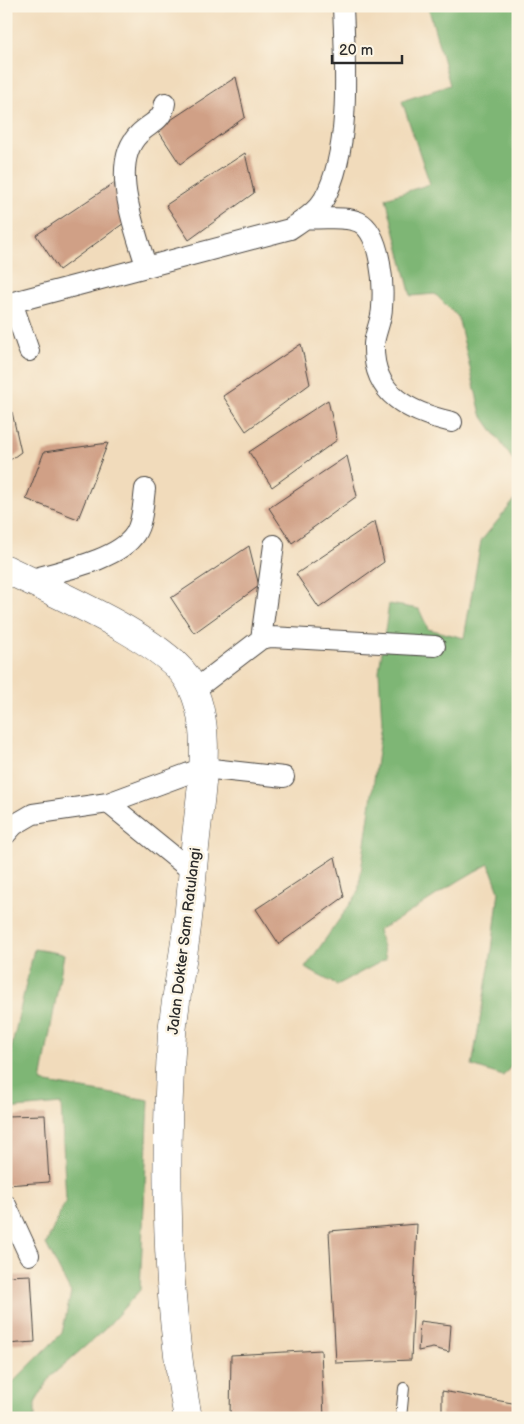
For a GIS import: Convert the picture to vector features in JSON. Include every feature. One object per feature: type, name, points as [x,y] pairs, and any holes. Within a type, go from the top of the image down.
[{"type":"main road","name":"Jalan Dokter Sam Ratulangi","points":[[17,574],[120,627],[155,648],[176,664],[192,690],[201,723],[203,768],[193,872],[172,1032],[168,1231],[187,1417]]},
{"type":"street","points":[[29,351],[9,303],[290,228],[306,218],[323,200],[333,177],[340,146],[344,98],[343,6]]},
{"type":"street","points":[[146,266],[126,197],[126,154],[139,134],[156,122],[164,112],[166,104]]},
{"type":"street","points":[[306,218],[324,220],[348,218],[362,224],[372,234],[378,253],[382,308],[374,342],[377,376],[383,386],[413,410],[452,422]]},
{"type":"street","points":[[17,574],[106,557],[126,545],[139,526],[145,489]]},
{"type":"street","points":[[261,639],[274,545]]},
{"type":"street","points":[[192,690],[261,639],[271,637],[435,646]]},
{"type":"street","points":[[6,834],[14,825],[33,814],[108,803],[203,768],[284,777]]},
{"type":"street","points":[[108,803],[193,872]]},
{"type":"street","points":[[6,1205],[29,1255]]},
{"type":"lane","points":[[401,1418],[404,1388]]},
{"type":"green space","points":[[428,6],[518,6],[518,467],[481,414],[458,317],[435,294],[411,296],[386,198],[430,184],[402,101],[450,85]]},
{"type":"green space","points":[[518,496],[518,1058],[503,1076],[472,1066],[492,950],[499,891],[489,864],[378,930],[386,959],[337,985],[305,968],[358,893],[382,724],[379,671],[389,604],[419,609],[428,629],[464,638],[481,541]]},
{"type":"green space","points":[[34,949],[64,954],[41,1082],[149,1100],[140,1290],[104,1330],[51,1376],[35,1403],[35,1418],[6,1418],[6,1389],[62,1333],[71,1293],[46,1244],[66,1200],[61,1104],[6,1109],[6,1049],[11,1050]]},
{"type":"building","points":[[236,77],[245,117],[180,164],[157,129]]},
{"type":"building","points":[[245,153],[254,193],[189,240],[166,205]]},
{"type":"building","points":[[114,183],[124,223],[59,270],[36,235]]},
{"type":"building","points":[[301,344],[310,384],[246,431],[223,396]]},
{"type":"building","points":[[328,400],[337,440],[272,487],[249,452]]},
{"type":"building","points":[[12,412],[21,452],[6,463],[6,416]]},
{"type":"building","points":[[108,443],[78,519],[26,499],[44,452]]},
{"type":"building","points":[[347,456],[357,496],[292,543],[269,508]]},
{"type":"building","points":[[375,521],[384,562],[319,608],[296,574]]},
{"type":"building","points":[[249,546],[259,586],[194,633],[171,598]]},
{"type":"building","points":[[335,857],[344,897],[279,944],[256,909]]},
{"type":"building","points":[[45,1115],[49,1182],[6,1185],[6,1116]]},
{"type":"building","points":[[417,1224],[411,1360],[336,1363],[329,1231]]},
{"type":"building","points":[[31,1275],[35,1342],[6,1344],[6,1276]]},
{"type":"building","points":[[420,1321],[451,1325],[449,1352],[433,1348],[418,1351]]},
{"type":"building","points":[[321,1350],[324,1418],[230,1417],[231,1355]]},
{"type":"building","points":[[442,1391],[518,1404],[518,1418],[442,1418]]}]
